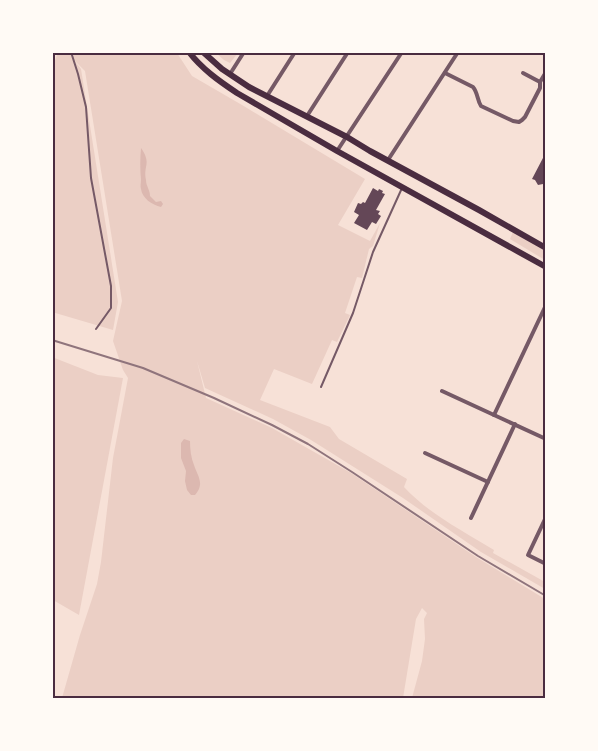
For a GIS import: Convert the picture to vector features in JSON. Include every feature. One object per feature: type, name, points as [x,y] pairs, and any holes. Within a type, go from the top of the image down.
[{"type":"highway","points":[[188,52],[221,82],[237,93],[546,267]]},
{"type":"highway","points":[[203,52],[222,69],[249,87],[347,137],[546,248]]},
{"type":"street","points":[[230,74],[244,52]]},
{"type":"street","points":[[267,96],[295,52]]},
{"type":"street","points":[[307,116],[348,52]]},
{"type":"street","points":[[337,151],[402,52]]},
{"type":"street","points":[[388,160],[458,52]]},
{"type":"street","points":[[446,73],[473,88],[481,106],[519,122],[525,117],[546,72]]},
{"type":"street","points":[[523,73],[540,82]]},
{"type":"street","points":[[494,415],[546,305]]},
{"type":"street","points":[[442,391],[546,439]]},
{"type":"street","points":[[471,518],[515,424]]},
{"type":"street","points":[[425,452],[488,482]]},
{"type":"street","points":[[546,517],[528,554],[546,564]]},
{"type":"lane","points":[[71,52],[86,107],[91,178],[111,286],[111,308],[96,329]]},
{"type":"lane","points":[[321,387],[353,313],[373,252],[403,187]]},
{"type":"shaded area","points":[[216,52],[238,53],[230,63]]},
{"type":"shaded area","points":[[58,53],[177,53],[192,76],[365,179],[338,225],[370,241],[380,223],[373,246],[369,249],[362,278],[357,277],[345,313],[350,315],[337,342],[332,340],[312,384],[274,369],[260,400],[330,427],[339,439],[407,479],[404,487],[424,506],[494,550],[493,553],[545,582],[545,589],[481,552],[403,498],[311,440],[273,419],[205,388],[197,361],[206,398],[272,428],[351,473],[476,557],[545,599],[545,698],[412,698],[422,661],[425,639],[424,619],[427,613],[422,608],[416,619],[403,698],[62,698],[97,584],[113,458],[128,378],[123,370],[113,341],[122,301],[85,71],[74,60],[81,69],[118,302],[113,330],[52,312],[52,67]]},
{"type":"shaded area","points":[[141,148],[147,161],[145,175],[150,196],[156,202],[161,201],[163,204],[161,207],[148,201],[143,195],[140,164]]},
{"type":"shaded area","points":[[513,232],[545,250],[545,260],[510,239]]},
{"type":"shaded area","points":[[52,357],[98,375],[123,378],[79,615],[53,600]]},
{"type":"shaded area","points":[[184,439],[190,441],[192,459],[200,480],[200,487],[195,495],[191,495],[187,490],[185,481],[186,471],[181,458],[181,443]]},
{"type":"building","points":[[544,156],[546,157],[546,181],[538,185],[532,179]]},
{"type":"building","points":[[373,188],[383,191],[382,193],[385,194],[376,210],[380,211],[378,214],[381,216],[376,224],[372,222],[367,230],[354,223],[359,215],[354,212],[358,203],[365,203]]},
{"type":"railway","points":[[52,340],[143,368],[272,425],[308,444],[478,556],[546,596]]}]
